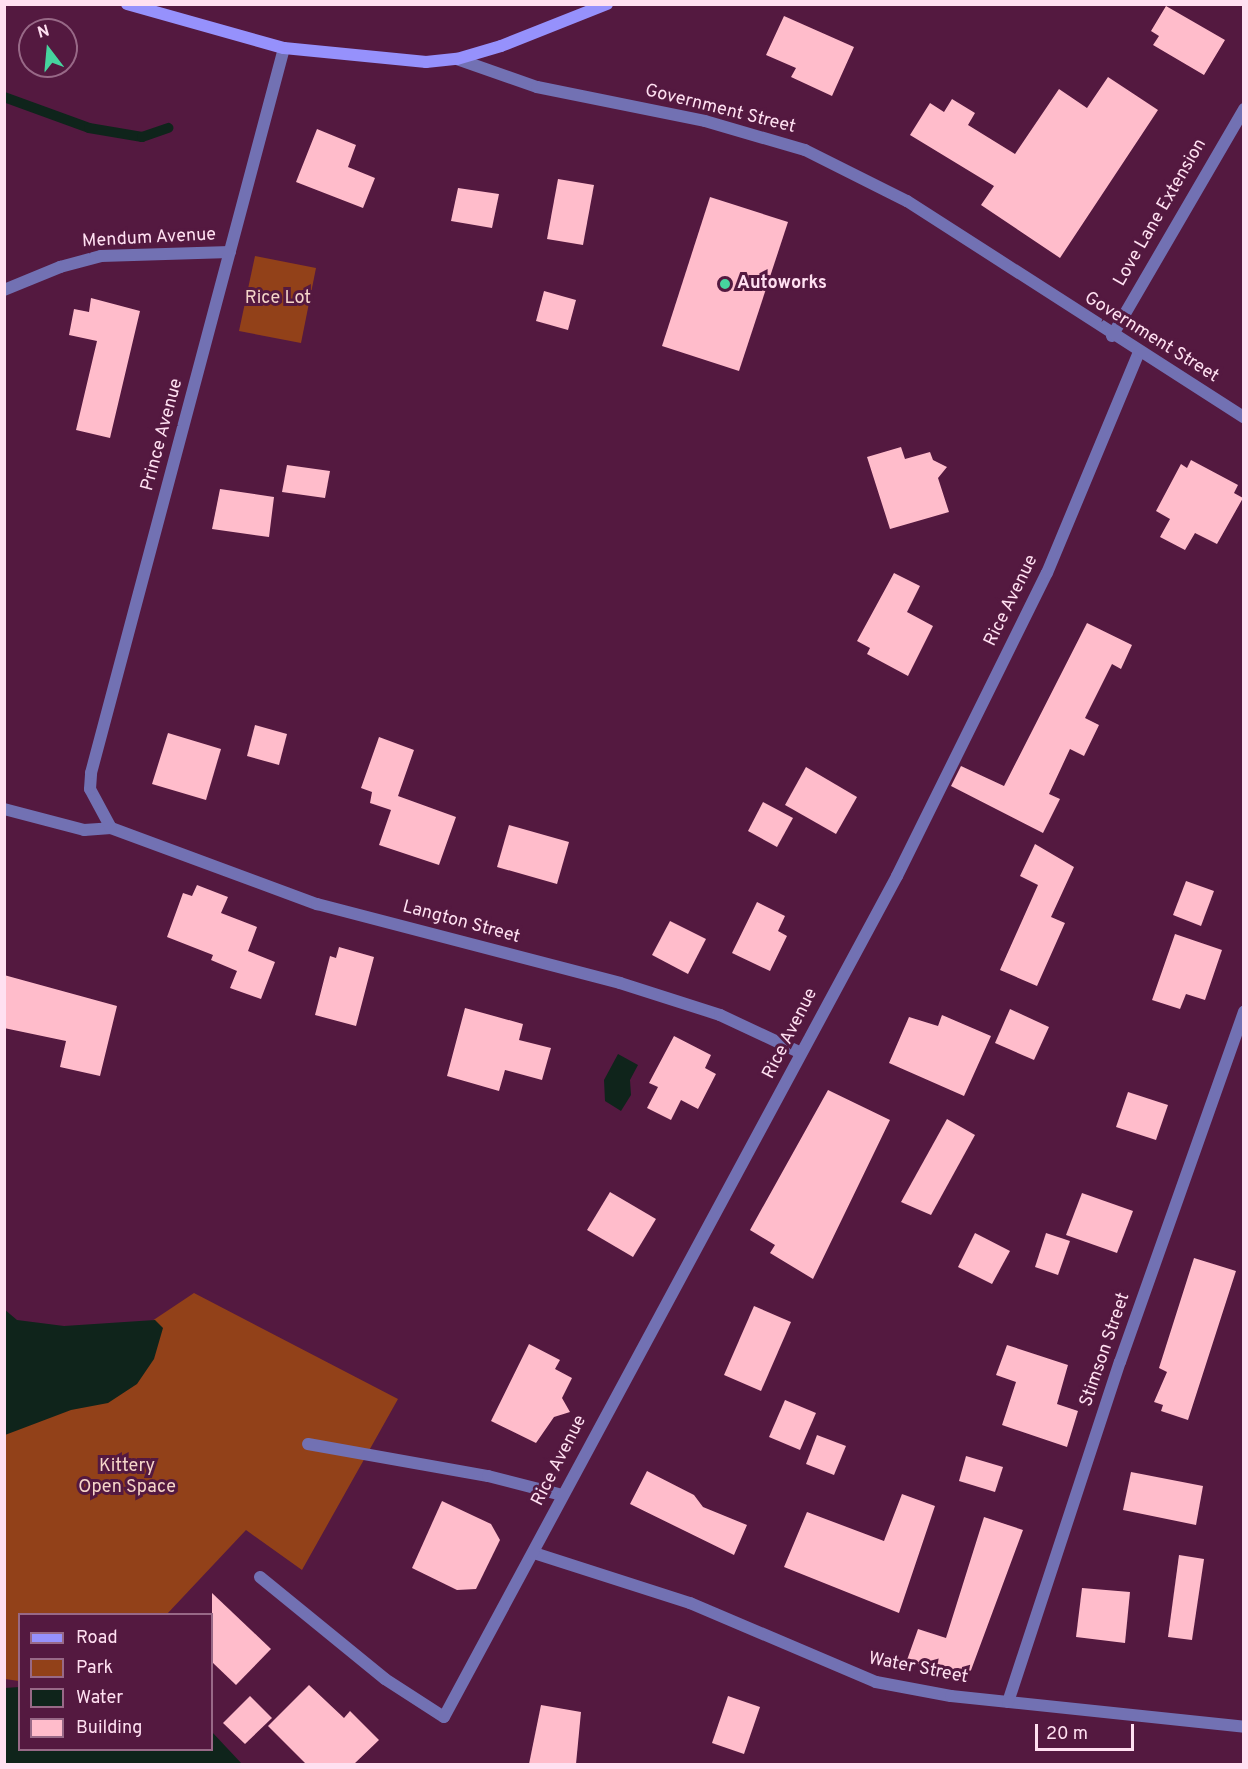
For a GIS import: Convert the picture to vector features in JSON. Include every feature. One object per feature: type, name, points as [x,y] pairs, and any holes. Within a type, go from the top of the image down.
[{"type":"main road","name":"Government Street","points":[[127,4],[284,48],[395,62],[457,59]]},
{"type":"main road","points":[[457,59],[607,4]]},
{"type":"street","name":"Prince Avenue","points":[[111,828],[90,789],[92,773],[284,48]]},
{"type":"street","name":"Government Street","points":[[457,59],[537,87],[705,122],[805,150],[907,201],[1112,336],[1244,417]]},
{"type":"street","name":"Love Lane Extension","points":[[1112,336],[1244,109]]},
{"type":"street","name":"Mendum Avenue","points":[[4,290],[60,267],[101,256],[230,252]]},
{"type":"street","name":"Rice Avenue","points":[[261,1577],[385,1679],[444,1717],[897,876],[1047,573],[1139,352]]},
{"type":"street","points":[[4,809],[84,830],[111,828]]},
{"type":"street","name":"Langton Street","points":[[111,828],[308,901],[681,1001],[801,1053]]},
{"type":"street","name":"Stimson Street","points":[[1008,1702],[1120,1362],[1244,1011]]},
{"type":"street","points":[[308,1444],[488,1476],[562,1495]]},
{"type":"street","name":"Water Street","points":[[534,1553],[690,1602],[876,1682],[1008,1702],[1244,1727]]},
{"type":"green space","name":"Rice Lot","points":[[255,256],[316,268],[301,343],[239,331]]},
{"type":"green space","name":"Kittery Open Space","points":[[194,1293],[398,1399],[302,1570],[246,1530],[168,1613],[18,1613],[18,1681],[5,1679],[5,1405],[110,1349]]},
{"type":"water","points":[[618,1054],[638,1065],[630,1080],[631,1095],[621,1111],[605,1101],[604,1080]]},
{"type":"water","points":[[4,1309],[17,1320],[64,1326],[155,1320],[163,1328],[154,1359],[137,1384],[108,1403],[71,1410],[5,1435]]},
{"type":"water","points":[[18,1687],[18,1751],[213,1751],[213,1733],[242,1764],[5,1764],[5,1688]]},
{"type":"building","points":[[1166,6],[1225,40],[1204,75],[1153,45],[1159,36],[1151,31]]},
{"type":"building","points":[[784,16],[854,47],[832,96],[791,77],[796,68],[766,55]]},
{"type":"building","points":[[1108,77],[1158,110],[1060,258],[981,205],[994,186],[910,135],[930,103],[944,112],[952,99],[975,113],[968,125],[1015,154],[1059,89],[1087,108]]},
{"type":"building","points":[[317,129],[356,145],[348,167],[375,178],[363,208],[296,182]]},
{"type":"building","points":[[558,179],[594,185],[583,245],[547,239]]},
{"type":"building","points":[[458,188],[499,194],[492,228],[451,221]]},
{"type":"building","name":"Autoworks","points":[[710,197],[788,222],[739,371],[662,346]]},
{"type":"building","points":[[544,291],[576,300],[568,330],[536,321]]},
{"type":"building","points":[[91,298],[140,311],[110,438],[76,430],[97,341],[69,335],[74,309],[89,312]]},
{"type":"building","points":[[901,447],[905,459],[930,452],[933,460],[947,467],[938,478],[949,512],[890,529],[867,457]]},
{"type":"building","points":[[1191,460],[1238,485],[1234,493],[1243,498],[1217,544],[1195,533],[1185,550],[1160,537],[1170,519],[1156,511],[1181,464],[1187,468]]},
{"type":"building","points":[[287,465],[330,471],[325,498],[282,492]]},
{"type":"building","points":[[220,489],[274,497],[269,537],[212,529]]},
{"type":"building","points":[[894,573],[920,586],[907,612],[933,626],[908,676],[867,654],[870,648],[857,641]]},
{"type":"building","points":[[1087,623],[1132,645],[1121,669],[1112,664],[1085,718],[1099,725],[1084,756],[1070,749],[1049,794],[1060,799],[1043,833],[951,786],[961,766],[1004,786]]},
{"type":"building","points":[[255,725],[287,734],[279,765],[247,756]]},
{"type":"building","points":[[168,733],[221,749],[206,800],[152,784]]},
{"type":"building","points":[[379,737],[414,750],[398,796],[456,817],[439,865],[379,845],[391,810],[370,803],[372,792],[361,788]]},
{"type":"building","points":[[806,767],[857,797],[836,834],[785,805]]},
{"type":"building","points":[[763,802],[793,818],[777,847],[748,831]]},
{"type":"building","points":[[509,825],[569,842],[557,884],[497,867]]},
{"type":"building","points":[[1035,844],[1074,867],[1051,917],[1065,923],[1037,986],[1000,970],[1038,885],[1020,876]]},
{"type":"building","points":[[1186,881],[1214,891],[1201,926],[1173,915]]},
{"type":"building","points":[[197,885],[228,897],[221,913],[257,927],[248,951],[275,962],[261,999],[230,988],[237,971],[211,960],[213,955],[167,937],[183,893],[192,896]]},
{"type":"building","points":[[757,902],[785,916],[778,931],[787,936],[770,971],[732,953]]},
{"type":"building","points":[[670,921],[706,939],[688,974],[652,955]]},
{"type":"building","points":[[1175,934],[1222,950],[1205,1000],[1186,994],[1180,1009],[1152,1000]]},
{"type":"building","points":[[339,947],[374,957],[356,1026],[315,1015],[330,956],[336,958]]},
{"type":"building","points":[[4,975],[117,1006],[100,1076],[60,1067],[66,1041],[4,1028]]},
{"type":"building","points":[[465,1008],[523,1024],[519,1040],[551,1048],[542,1080],[505,1070],[499,1091],[447,1076]]},
{"type":"building","points":[[1010,1009],[1049,1027],[1034,1060],[995,1043]]},
{"type":"building","points":[[942,1015],[991,1036],[964,1096],[889,1063],[909,1017],[938,1026]]},
{"type":"building","points":[[674,1036],[711,1055],[705,1068],[716,1074],[698,1109],[681,1100],[671,1120],[647,1108],[658,1087],[649,1083]]},
{"type":"building","points":[[828,1090],[890,1120],[813,1279],[770,1253],[775,1245],[750,1230]]},
{"type":"building","points":[[1128,1092],[1168,1105],[1156,1140],[1116,1127]]},
{"type":"building","points":[[947,1119],[975,1135],[931,1215],[901,1202]]},
{"type":"building","points":[[610,1192],[656,1219],[633,1257],[587,1230]]},
{"type":"building","points":[[1082,1193],[1133,1211],[1117,1253],[1066,1235]]},
{"type":"building","points":[[975,1233],[1010,1251],[992,1284],[958,1267]]},
{"type":"building","points":[[1046,1233],[1070,1241],[1058,1275],[1035,1267]]},
{"type":"building","points":[[1194,1258],[1236,1271],[1188,1420],[1161,1411],[1163,1405],[1154,1402],[1167,1372],[1159,1368]]},
{"type":"building","points":[[754,1306],[791,1322],[761,1391],[724,1375]]},
{"type":"building","points":[[529,1344],[560,1360],[555,1369],[572,1378],[562,1398],[570,1412],[554,1417],[536,1443],[491,1421]]},
{"type":"building","points":[[1007,1345],[1068,1365],[1057,1404],[1078,1411],[1067,1447],[1002,1425],[1016,1382],[996,1375]]},
{"type":"building","points":[[785,1400],[816,1413],[800,1450],[769,1437]]},
{"type":"building","points":[[817,1435],[846,1446],[834,1475],[806,1464]]},
{"type":"building","points":[[966,1456],[1003,1467],[995,1492],[959,1481]]},
{"type":"building","points":[[647,1471],[694,1495],[703,1507],[747,1525],[734,1555],[630,1504]]},
{"type":"building","points":[[1131,1472],[1203,1486],[1196,1525],[1123,1510]]},
{"type":"building","points":[[902,1494],[935,1506],[899,1613],[784,1567],[807,1512],[884,1541]]},
{"type":"building","points":[[442,1501],[491,1524],[500,1540],[476,1589],[457,1590],[412,1568]]},
{"type":"building","points":[[984,1517],[1023,1530],[967,1681],[907,1660],[918,1629],[946,1638]]},
{"type":"building","points":[[1179,1555],[1204,1559],[1192,1640],[1168,1637]]},
{"type":"building","points":[[1082,1588],[1130,1592],[1125,1643],[1076,1637]]},
{"type":"building","points":[[212,1593],[271,1649],[236,1685],[213,1663]]},
{"type":"building","points":[[309,1685],[344,1718],[350,1711],[379,1740],[354,1764],[306,1764],[268,1726]]},
{"type":"building","points":[[250,1696],[272,1718],[245,1744],[223,1723]]},
{"type":"building","points":[[728,1696],[760,1707],[744,1754],[712,1743]]},
{"type":"building","points":[[541,1705],[581,1712],[576,1764],[529,1764]]},
{"type":"waterway","points":[[4,97],[89,128],[142,137],[168,128]]},
{"type":"place","name":"Autoworks","points":[[725,284]]}]
